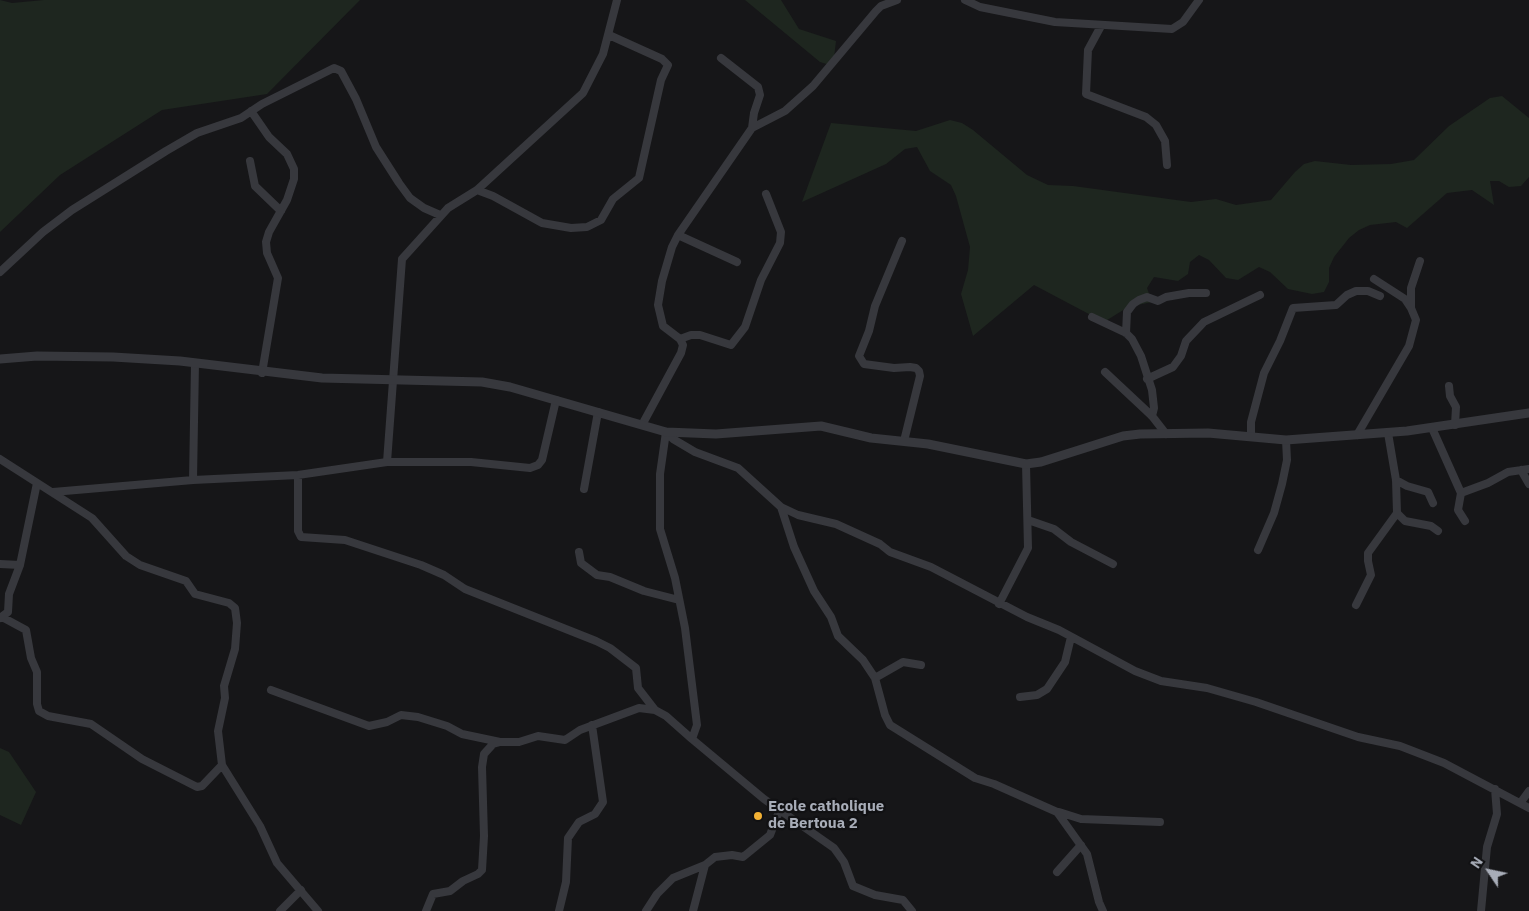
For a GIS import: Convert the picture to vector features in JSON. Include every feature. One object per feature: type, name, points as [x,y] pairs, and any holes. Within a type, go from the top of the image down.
[{"type":"street","points":[[387,462],[401,264],[407,252],[440,215],[477,190],[583,93],[603,54],[617,0]]},
{"type":"street","points":[[752,128],[784,111],[813,86],[876,11],[881,6],[897,0]]},
{"type":"street","points":[[965,0],[980,7],[1018,16],[1101,26],[1172,29],[1183,22],[1198,0]]},
{"type":"street","points":[[1101,26],[1088,50],[1086,94],[1146,117],[1156,125],[1165,141],[1167,165]]},
{"type":"street","points":[[477,190],[493,196],[542,223],[571,228],[587,227],[601,220],[613,199],[639,178],[661,80],[668,65],[662,59],[609,35]]},
{"type":"street","points":[[642,424],[681,353],[683,345],[680,339],[663,326],[658,305],[665,272],[678,236],[752,128],[754,113],[760,96],[758,87],[721,58]]},
{"type":"street","points":[[0,272],[38,236],[72,210],[197,133],[241,118],[251,111],[338,68],[356,99],[376,147],[399,183],[410,198],[424,208],[440,215]]},
{"type":"street","points":[[251,111],[270,137],[286,154],[294,168],[294,179],[266,242],[267,253],[278,278],[262,373]]},
{"type":"street","points":[[250,161],[254,186],[281,211]]},
{"type":"street","points":[[680,339],[700,335],[731,345],[745,327],[762,280],[780,243],[781,232],[766,194]]},
{"type":"street","points":[[678,236],[737,262]]},
{"type":"street","points":[[902,241],[875,306],[869,331],[859,356],[864,364],[894,368],[910,367],[916,368],[919,371],[920,376],[904,441]]},
{"type":"street","points":[[1411,308],[1411,288],[1420,261]]},
{"type":"street","points":[[1357,435],[1409,346],[1416,320],[1411,308],[1404,299],[1374,279]]},
{"type":"street","points":[[1251,436],[1251,422],[1264,373],[1293,308],[1336,305],[1356,291],[1368,291],[1380,296]]},
{"type":"street","points":[[1126,333],[1127,312],[1132,304],[1139,300],[1147,298],[1158,301],[1166,297],[1189,292],[1206,293]]},
{"type":"street","points":[[1147,380],[1173,367],[1178,362],[1186,341],[1204,322],[1260,295]]},
{"type":"street","points":[[1092,317],[1126,333],[1132,339],[1141,356],[1154,408],[1152,416]]},
{"type":"street","points":[[0,360],[72,356],[194,363],[262,373],[322,378],[482,382],[510,387],[666,432],[716,434],[821,426],[871,438],[928,444],[1026,464],[1041,462],[1123,436],[1208,433],[1286,440],[1388,433],[1529,413]]},
{"type":"street","points":[[192,480],[194,363]]},
{"type":"street","points":[[1105,372],[1152,416],[1166,434]]},
{"type":"street","points":[[1449,386],[1450,396],[1456,407],[1455,425]]},
{"type":"street","points":[[53,492],[192,480],[298,475],[387,462],[471,462],[530,468],[538,465],[542,460],[556,400]]},
{"type":"street","points":[[584,489],[598,412]]},
{"type":"street","points":[[1432,428],[1461,493],[1458,510],[1465,521]]},
{"type":"street","points":[[666,432],[673,439],[695,452],[738,468],[781,507],[798,515],[848,529],[880,544],[890,552],[931,567],[999,604],[1071,637],[1135,671],[1161,681],[1207,688],[1256,702],[1358,737],[1400,746],[1444,763],[1521,802],[1529,808]]},
{"type":"street","points":[[666,432],[660,474],[660,529],[679,600],[697,725],[692,739]]},
{"type":"street","points":[[1356,605],[1369,584],[1371,575],[1368,553],[1396,513],[1396,480],[1388,433]]},
{"type":"street","points":[[1258,550],[1274,513],[1282,484],[1287,460],[1286,440]]},
{"type":"street","points":[[0,459],[92,518],[126,556],[140,566],[186,581],[195,594],[229,603],[235,608],[237,623],[235,649],[224,686],[225,698],[218,731],[222,765],[260,826],[277,862],[318,911]]},
{"type":"street","points":[[999,604],[1028,548],[1026,464]]},
{"type":"street","points":[[1461,493],[1488,483],[1508,472],[1525,469],[1529,484]]},
{"type":"street","points":[[298,475],[298,531],[301,537],[345,540],[421,565],[444,575],[466,589],[596,641],[610,648],[636,668],[638,688],[654,710]]},
{"type":"street","points":[[1396,480],[1407,486],[1428,492],[1433,503]]},
{"type":"street","points":[[37,483],[20,565],[9,594],[8,612],[1,617],[26,630],[31,658],[38,672],[37,704],[39,711],[48,716],[91,724],[142,759],[197,787],[202,786],[222,765]]},
{"type":"street","points":[[781,507],[794,547],[814,591],[831,617],[838,636],[863,660],[875,678],[885,715],[890,725],[976,778],[1057,812],[1081,819],[1160,822]]},
{"type":"street","points":[[1396,513],[1405,521],[1430,526],[1438,531]]},
{"type":"street","points":[[1028,520],[1054,528],[1071,542],[1113,564]]},
{"type":"street","points":[[579,552],[581,563],[597,575],[610,577],[644,591],[679,600]]},
{"type":"street","points":[[0,564],[20,565]]},
{"type":"street","points":[[1020,697],[1037,695],[1047,689],[1065,662],[1071,637]]},
{"type":"street","points":[[875,678],[903,662],[921,665]]},
{"type":"street","points":[[271,690],[369,726],[387,722],[400,715],[418,717],[447,726],[462,734],[500,742],[519,742],[538,736],[565,740],[580,730],[639,708],[654,710],[666,716],[764,799],[834,848],[844,862],[853,886],[875,895],[903,900],[912,911]]},
{"type":"street","points":[[558,911],[566,882],[568,838],[579,822],[595,814],[603,802],[592,725]]},
{"type":"street","points":[[426,911],[433,894],[450,891],[482,870],[484,836],[482,767],[487,749],[500,742]]},
{"type":"street","points":[[1481,911],[1487,847],[1497,814],[1495,789]]},
{"type":"street","points":[[1521,802],[1529,791]]},
{"type":"street","points":[[646,911],[657,894],[673,878],[705,866],[715,857],[732,855],[743,857],[770,835],[780,809]]},
{"type":"street","points":[[1057,812],[1087,854],[1098,902],[1103,911]]},
{"type":"street","points":[[1056,872],[1080,845]]},
{"type":"street","points":[[693,911],[705,866]]},
{"type":"street","points":[[280,911],[301,890]]},
{"type":"shaded area","points":[[0,0],[12,3],[44,0],[360,0],[267,94],[162,110],[60,175],[0,232]]},
{"type":"shaded area","points":[[745,0],[781,0],[799,29],[836,41],[833,66],[820,62]]},
{"type":"shaded area","points":[[1502,96],[1529,118],[1529,177],[1521,186],[1509,187],[1499,181],[1490,181],[1494,205],[1472,190],[1447,193],[1407,228],[1396,222],[1370,225],[1359,230],[1349,238],[1334,257],[1329,268],[1329,282],[1324,292],[1312,294],[1288,289],[1270,272],[1259,267],[1238,280],[1226,278],[1209,260],[1199,255],[1190,262],[1188,274],[1178,281],[1154,277],[1147,288],[1152,302],[1128,307],[1104,322],[1034,285],[973,336],[961,294],[968,270],[970,247],[956,196],[951,185],[930,171],[917,147],[905,149],[886,164],[802,202],[831,123],[916,131],[950,120],[962,123],[973,130],[1027,175],[1048,185],[1073,186],[1191,202],[1216,199],[1236,205],[1271,200],[1304,164],[1315,161],[1351,165],[1391,164],[1414,160],[1449,126],[1490,98]]},
{"type":"shaded area","points":[[0,748],[9,752],[36,792],[21,825],[0,815]]},
{"type":"place","name":"Ecole catholique de Bertoua 2","points":[[758,816]]}]
